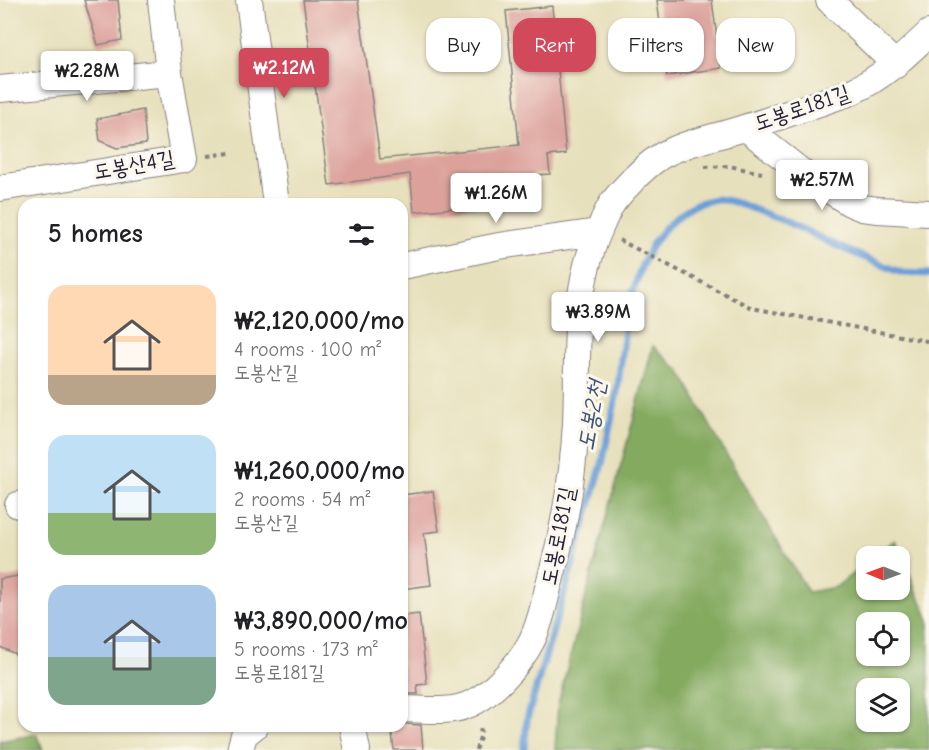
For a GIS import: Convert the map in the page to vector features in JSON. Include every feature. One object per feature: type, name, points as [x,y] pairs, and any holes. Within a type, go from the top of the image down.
[{"type":"street","name":"도봉산4길","points":[[0,188],[184,159],[169,73],[161,0]]},
{"type":"street","points":[[249,0],[275,198]]},
{"type":"street","points":[[829,0],[896,65]]},
{"type":"street","name":"도봉로181길","points":[[408,709],[451,709],[473,703],[484,696],[513,668],[533,638],[551,579],[564,523],[576,422],[576,343],[585,271],[590,252],[606,235],[605,217],[613,203],[658,158],[672,151],[746,128],[868,85],[896,65],[929,33]]},
{"type":"street","points":[[0,89],[169,73]]},
{"type":"street","points":[[746,128],[808,177],[850,203],[862,208],[929,213]]},
{"type":"street","points":[[408,265],[499,246],[606,235]]},
{"type":"street","points":[[240,750],[244,735],[248,732]]},
{"type":"street","points":[[353,732],[357,750]]},
{"type":"path","points":[[695,169],[729,166],[766,175]]},
{"type":"path","points":[[606,235],[752,308],[927,341],[929,344]]},
{"type":"path","points":[[476,750],[482,719]]},
{"type":"green space","points":[[653,346],[680,371],[727,456],[808,592],[836,587],[856,571],[856,600],[910,600],[910,575],[929,620],[929,750],[555,750],[558,704]]},
{"type":"green space","points":[[895,540],[898,546],[887,546]]},
{"type":"green space","points":[[36,734],[43,750],[0,750],[0,739],[1,741]]},
{"type":"building","points":[[84,0],[118,0],[122,40],[98,45]]},
{"type":"building","points":[[303,0],[358,0],[380,159],[519,145],[506,11],[552,6],[553,18],[513,18],[513,72],[558,72],[566,154],[548,156],[550,174],[533,175],[536,200],[414,212],[410,174],[329,185]]},
{"type":"building","points":[[657,0],[712,0],[716,30],[716,69],[704,71],[704,18],[659,18]]},
{"type":"building","points":[[666,72],[694,72],[667,76]]},
{"type":"building","points":[[143,110],[146,144],[117,148],[100,141],[97,119]]},
{"type":"building","points":[[433,491],[439,531],[424,533],[431,585],[408,588],[408,494]]},
{"type":"building","points":[[18,576],[18,655],[0,647],[0,579]]},
{"type":"building","points":[[419,614],[427,684],[417,685],[418,694],[408,694],[408,615]]},
{"type":"building","points":[[408,724],[421,725],[423,750],[394,750],[392,732],[408,732]]},
{"type":"waterway","name":"도봉2천","points":[[524,750],[527,719],[602,464],[617,392],[627,314],[633,291],[653,243],[667,226],[696,204],[715,199],[726,200],[787,222],[902,273],[929,274]]}]
